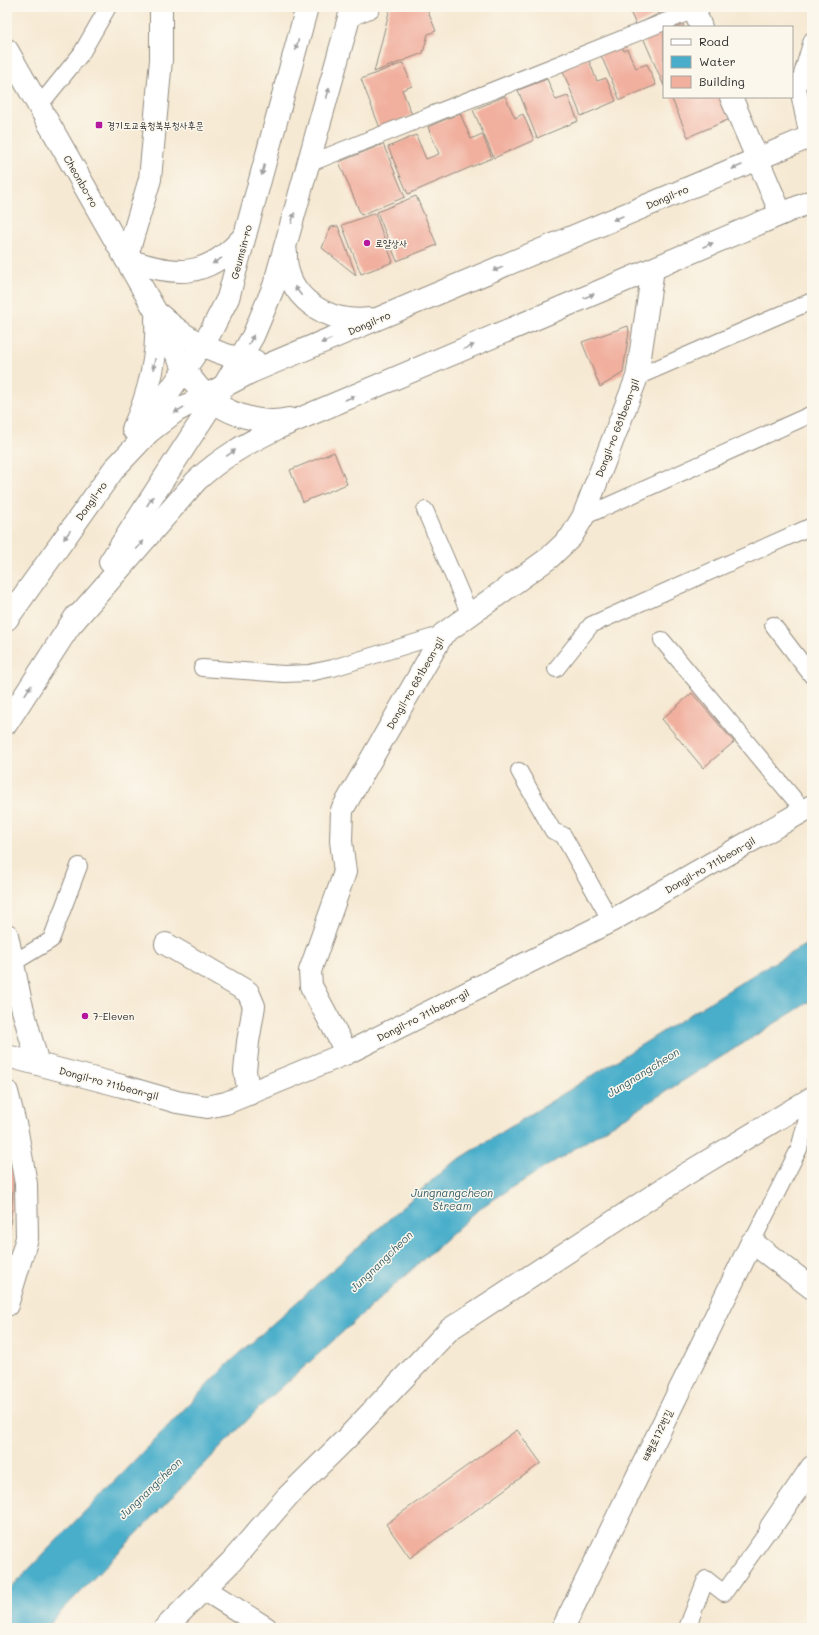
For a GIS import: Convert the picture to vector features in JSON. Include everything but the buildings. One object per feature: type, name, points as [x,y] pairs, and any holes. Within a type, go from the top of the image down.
[{"type":"street","points":[[161,7],[161,60],[150,179],[126,259],[150,267],[170,271],[204,268],[218,261],[232,250],[246,234]]},
{"type":"street","name":"Geumsin-ro","points":[[114,469],[202,346],[228,298],[307,7]]},
{"type":"street","points":[[7,723],[207,406],[226,384],[253,336],[274,286],[308,164],[357,10]]},
{"type":"street","name":"Cheonbo-ro","points":[[7,50],[156,312],[186,370],[207,406]]},
{"type":"street","points":[[731,98],[782,214]]},
{"type":"street","name":"Dongil-ro","points":[[226,384],[810,137]]},
{"type":"street","points":[[68,628],[192,486],[216,463],[256,439],[314,413],[811,203]]},
{"type":"street","points":[[287,241],[286,257],[288,271],[293,283],[300,293],[314,307],[334,317],[349,320],[383,318]]},
{"type":"street","name":"Dongil-ro 681beon-gil","points":[[347,1053],[311,986],[310,971],[345,872],[341,841],[342,810],[443,634],[549,558],[571,537],[583,517],[637,377],[653,269]]},
{"type":"street","points":[[156,312],[181,332],[202,346],[241,359],[270,360],[302,351]]},
{"type":"street","points":[[114,469],[139,415],[148,389],[157,347],[156,312]]},
{"type":"street","points":[[207,406],[254,419],[287,420],[314,413]]},
{"type":"street","name":"Dongil-ro","points":[[7,619],[114,469],[149,432],[176,410],[207,406]]},
{"type":"street","name":"Dongil-ro 711beon-gil","points":[[7,1056],[177,1102],[207,1107],[226,1103],[347,1053],[611,921],[808,809]]},
{"type":"street","points":[[7,935],[21,1003],[38,1064]]},
{"type":"street","points":[[166,944],[248,992],[254,1006],[245,1071],[249,1094]]},
{"type":"street","points":[[7,1092],[17,1132],[26,1184],[27,1238],[7,1305]]},
{"type":"street","points":[[165,1628],[231,1562],[286,1498],[345,1440],[450,1329],[682,1176],[812,1099]]},
{"type":"street","points":[[752,1242],[812,1288]]},
{"type":"street","name":"태평로172번길","points":[[563,1628],[752,1242]]},
{"type":"street","points":[[772,1526],[812,1468]]},
{"type":"street","points":[[204,1588],[266,1628]]},
{"type":"lane","points":[[39,106],[81,54],[108,7]]},
{"type":"lane","points":[[664,26],[697,13]]},
{"type":"lane","points":[[308,164],[663,26]]},
{"type":"lane","points":[[810,137],[798,88],[812,40]]},
{"type":"lane","points":[[637,377],[812,301]]},
{"type":"lane","points":[[583,517],[812,414]]},
{"type":"lane","points":[[425,510],[470,615]]},
{"type":"lane","points":[[556,669],[591,625],[812,526]]},
{"type":"lane","points":[[773,625],[812,676]]},
{"type":"lane","points":[[202,668],[284,674],[309,673],[333,668],[443,634]]},
{"type":"lane","points":[[662,640],[808,809]]},
{"type":"lane","points":[[519,770],[553,831],[563,835],[611,921]]},
{"type":"lane","points":[[13,963],[51,940],[79,866]]},
{"type":"lane","points":[[752,1242],[799,1149],[812,1099]]},
{"type":"lane","points":[[687,1628],[706,1579],[724,1593],[772,1526]]},
{"type":"water","name":"Jungnangcheon Stream","points":[[812,941],[812,1000],[480,1208],[262,1405],[45,1628],[7,1628],[7,1592],[25,1573],[228,1364],[448,1166],[761,970]]},
{"type":"place","name":"경기도교육청북부청사후문","points":[[99,125]]},
{"type":"place","name":"로얄상사","points":[[367,243]]},
{"type":"place","name":"7-Eleven","points":[[85,1016]]},
{"type":"water label","name":"Jungnangcheon","points":[[643,1072]]},
{"type":"water label","name":"Jungnangcheon","points":[[381,1261]]},
{"type":"water label","name":"Jungnangcheon","points":[[150,1488]]}]
